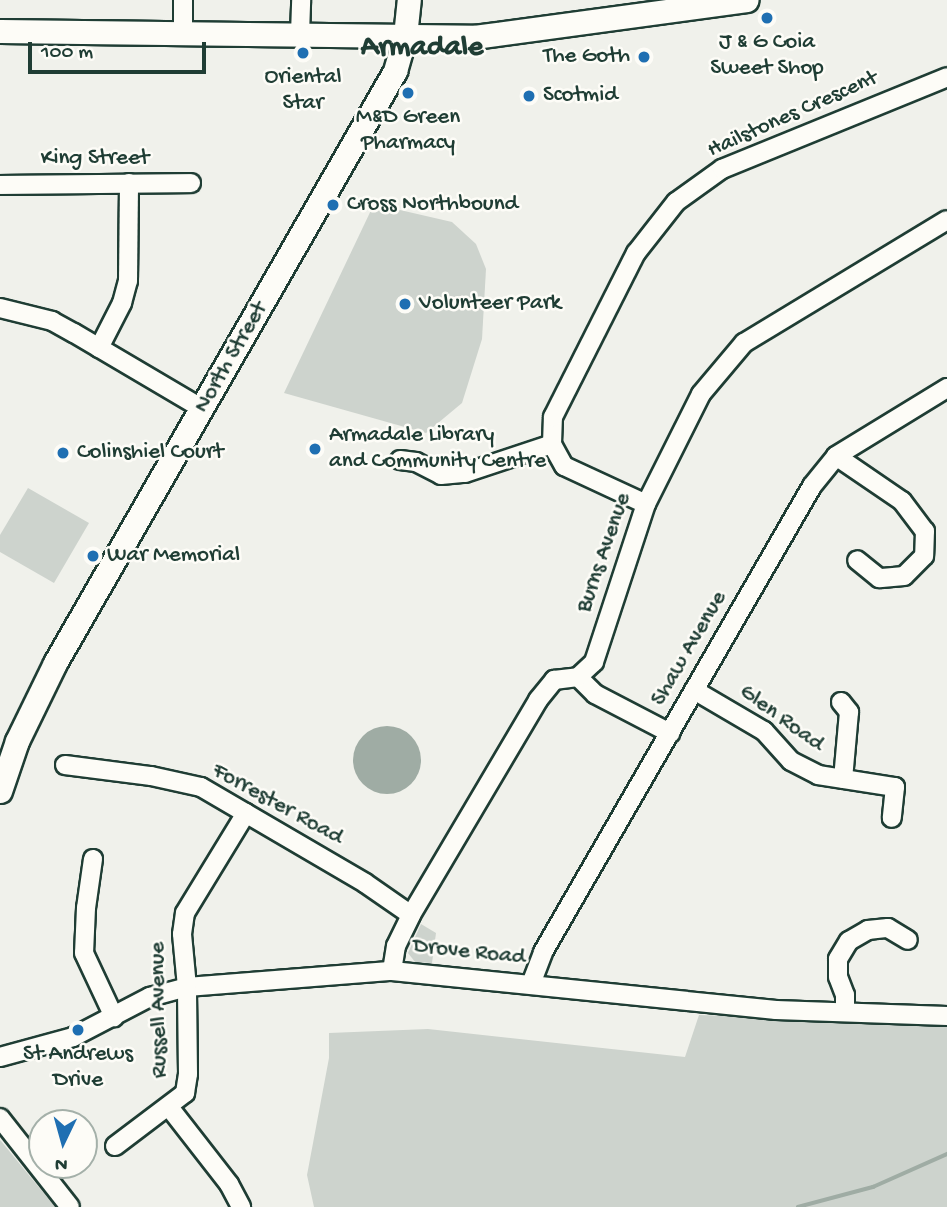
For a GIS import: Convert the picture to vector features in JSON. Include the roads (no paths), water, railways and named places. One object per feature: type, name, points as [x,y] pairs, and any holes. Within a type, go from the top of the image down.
[{"type":"main road","name":"North Street","points":[[0,791],[17,741],[55,663],[395,71],[405,36],[408,0]]},
{"type":"main road","points":[[0,32],[300,33],[474,37],[747,0]]},
{"type":"street","points":[[183,0],[183,32]]},
{"type":"street","points":[[300,33],[301,0]]},
{"type":"street","name":"Hailstones Crescent","points":[[552,444],[553,417],[636,253],[676,202],[722,169],[947,77]]},
{"type":"street","points":[[99,348],[122,303],[128,281],[129,183]]},
{"type":"street","name":"King Street","points":[[0,185],[191,183]]},
{"type":"street","name":"Burns Avenue","points":[[578,677],[594,662],[646,504],[701,394],[744,343],[947,220]]},
{"type":"street","points":[[0,308],[52,321],[203,409]]},
{"type":"street","name":"Shaw Avenue","points":[[531,984],[544,951],[812,486],[836,456],[947,388]]},
{"type":"street","points":[[400,460],[416,462],[441,475],[453,474],[552,444],[564,466],[646,504]]},
{"type":"street","points":[[836,456],[902,501],[925,531],[924,556],[904,576],[878,578],[857,560]]},
{"type":"street","points":[[392,971],[396,946],[411,915],[538,699],[554,680],[578,677],[595,694],[670,733]]},
{"type":"street","name":"Glen Road","points":[[694,690],[764,731],[791,761],[818,775],[895,787],[892,818]]},
{"type":"street","points":[[841,702],[849,712],[843,779]]},
{"type":"street","name":"Forrester Road","points":[[65,765],[151,776],[201,787],[365,883],[411,915]]},
{"type":"street","name":"Russell Avenue","points":[[115,1146],[186,1093],[187,987],[183,934],[186,913],[246,813]]},
{"type":"street","points":[[93,859],[85,918],[84,953],[114,1017]]},
{"type":"street","points":[[845,1012],[845,995],[838,977],[838,959],[849,941],[868,930],[888,928],[908,940]]},
{"type":"street","name":"Drove Road","points":[[0,1056],[74,1037],[150,997],[187,987],[392,971],[776,1010],[947,1016]]},
{"type":"street","points":[[169,1107],[229,1184],[241,1207]]},
{"type":"street","points":[[0,1118],[70,1207]]},
{"type":"waterway","points":[[798,1207],[873,1187],[947,1154]]},
{"type":"place","name":"J & G Coia Sweet Shop","points":[[767,18]]},
{"type":"place","name":"Oriental Star","points":[[303,53]]},
{"type":"place","name":"The Goth","points":[[644,57]]},
{"type":"place","name":"M&D Green Pharmacy","points":[[408,93]]},
{"type":"place","name":"Scotmid","points":[[529,96]]},
{"type":"place","name":"Cross Northbound","points":[[333,205]]},
{"type":"place","name":"Volunteer Park","points":[[405,304]]},
{"type":"place","name":"Armadale Library and Community Centre","points":[[315,449]]},
{"type":"place","name":"Colinshiel Court","points":[[63,453]]},
{"type":"place","name":"War Memorial","points":[[93,556]]},
{"type":"place","name":"St Andrews Drive","points":[[78,1030]]},
{"type":"district","name":"Armadale","points":[[422,49]]}]
